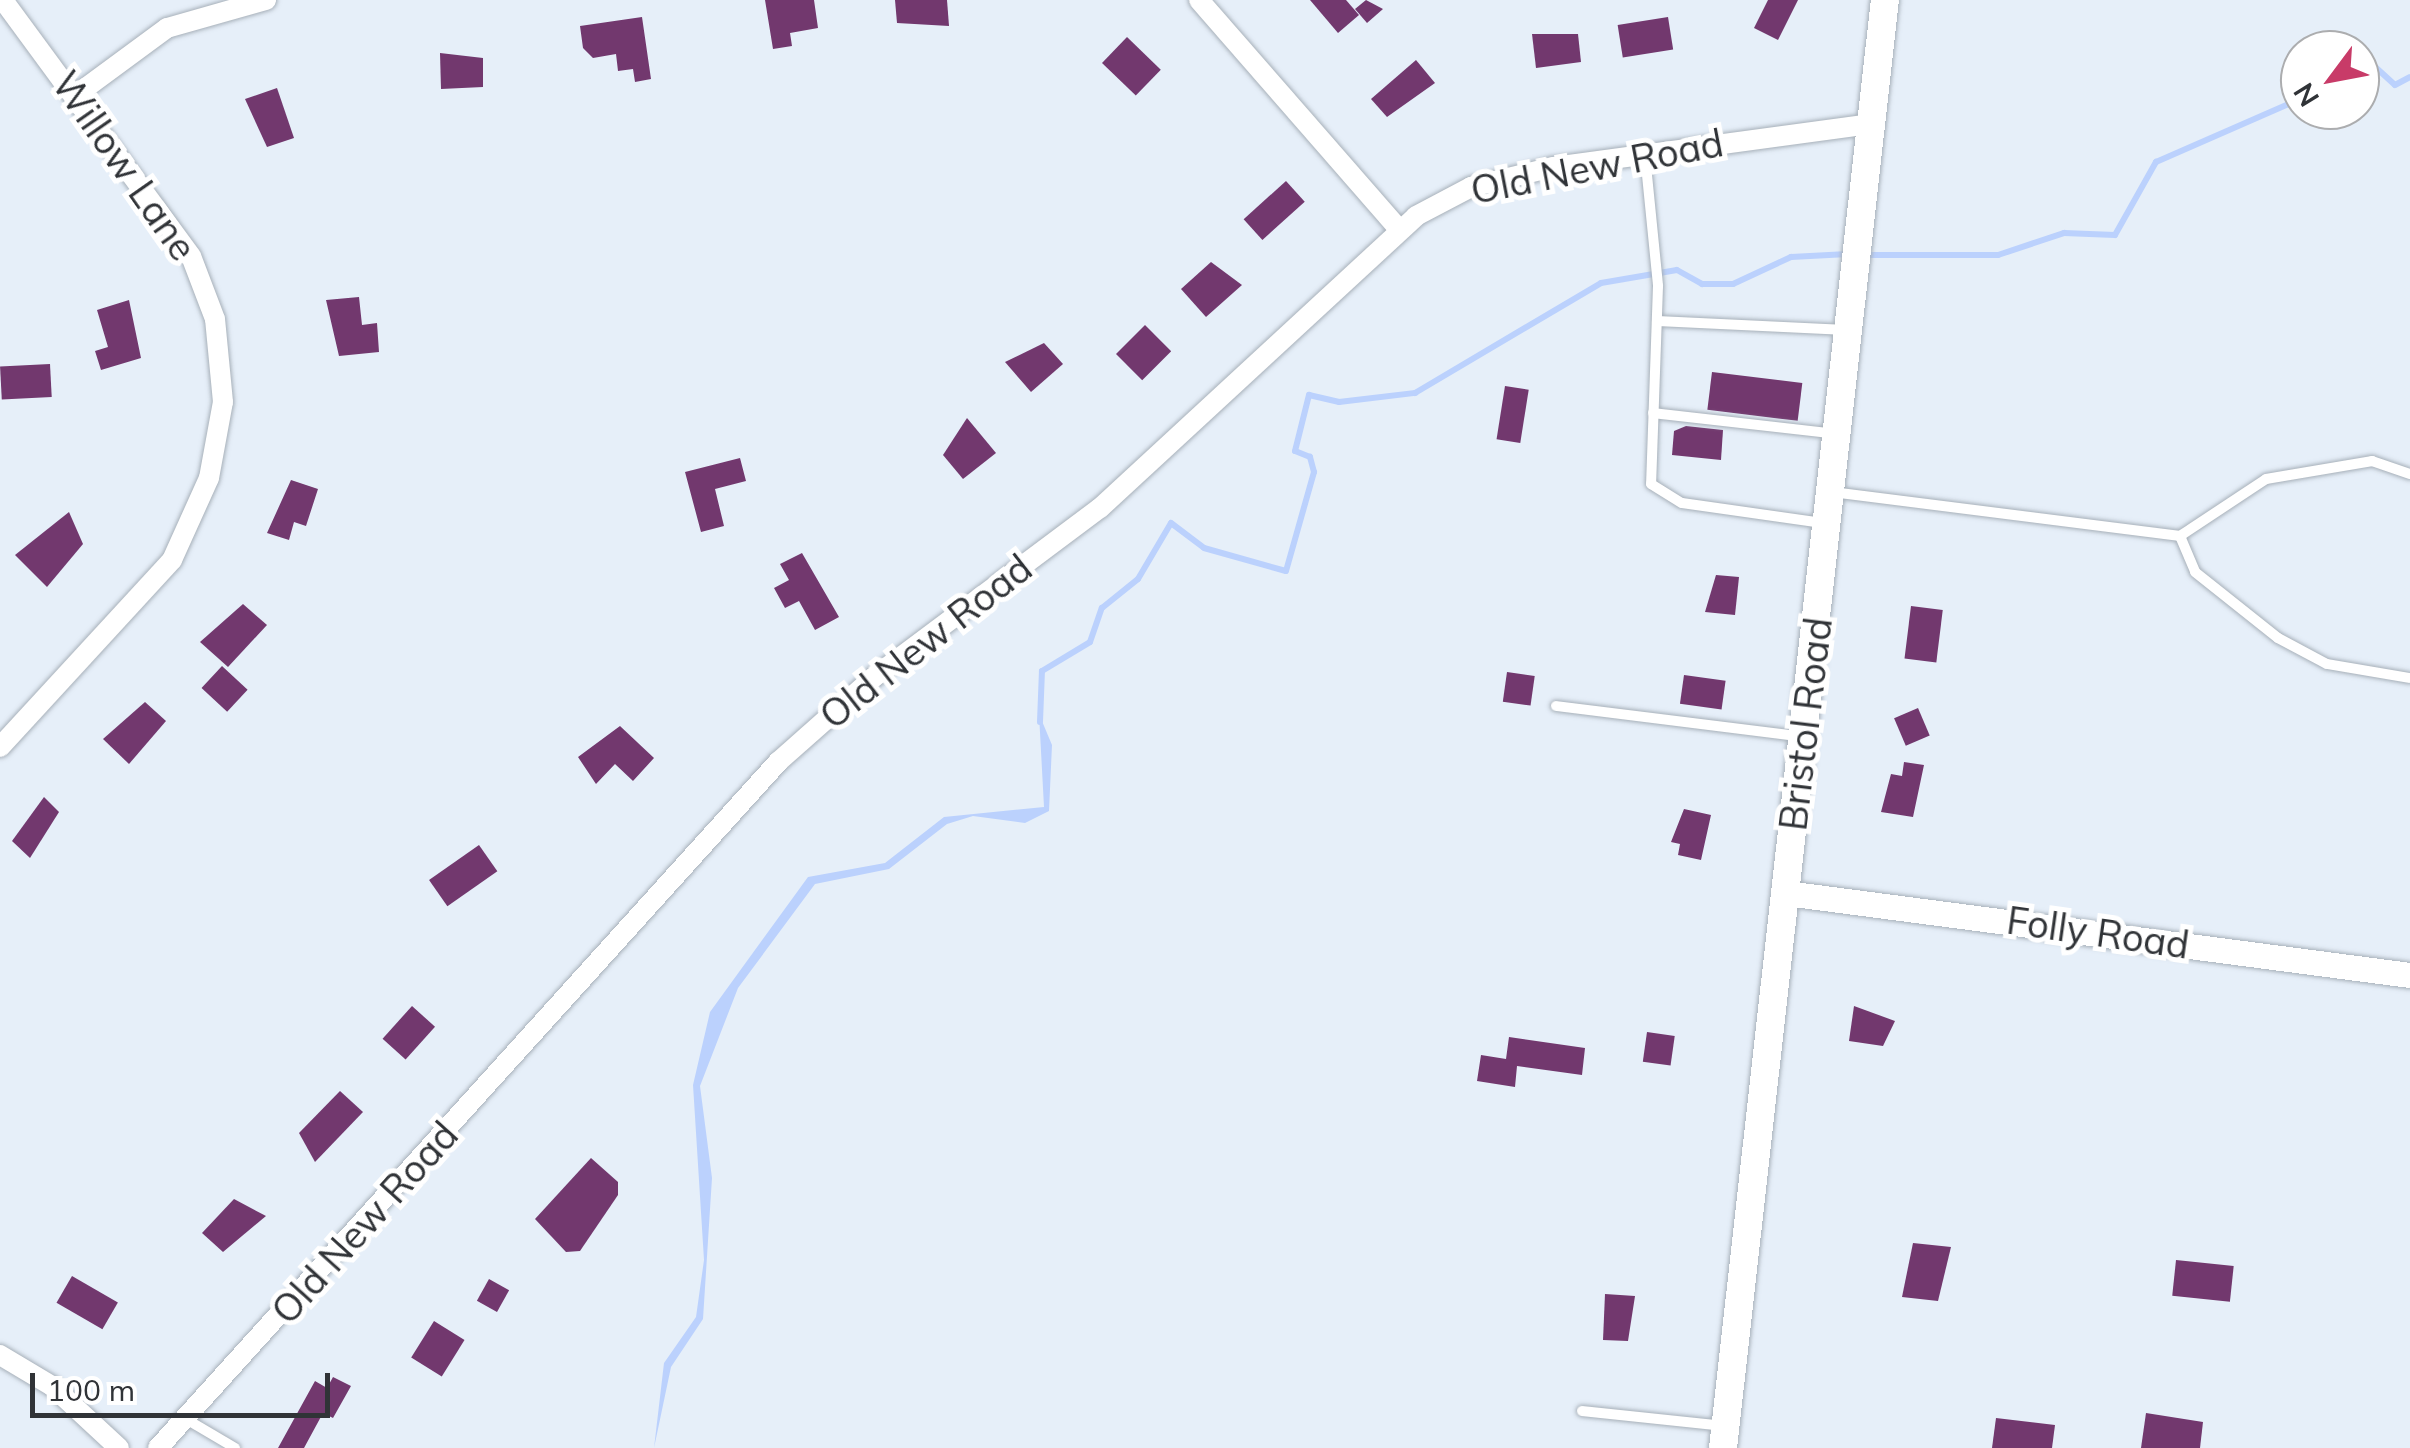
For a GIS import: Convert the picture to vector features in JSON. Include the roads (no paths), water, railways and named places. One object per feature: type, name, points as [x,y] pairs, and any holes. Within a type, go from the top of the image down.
[{"type":"main road","name":"Bristol Road","points":[[1724,1437],[1885,0]]},
{"type":"street","name":"Willow Lane","points":[[0,747],[172,560],[221,428],[219,340],[191,256],[3,0]]},
{"type":"street","points":[[76,95],[167,28],[266,0]]},
{"type":"street","points":[[1200,0],[1398,229]]},
{"type":"street","name":"Old New Road","points":[[158,1448],[778,762],[874,677],[1100,508],[1398,229],[1484,182],[1869,124]]},
{"type":"street","name":"Folly Road","points":[[1786,893],[2410,975]]},
{"type":"street","points":[[0,1355],[66,1396],[119,1448]]},
{"type":"lane","points":[[1646,156],[1658,286],[1650,484],[1682,503],[1828,524]]},
{"type":"lane","points":[[1657,321],[1848,330]]},
{"type":"lane","points":[[1653,413],[1837,434]]},
{"type":"lane","points":[[1832,492],[2180,536],[2266,479],[2372,461],[2410,474]]},
{"type":"lane","points":[[2180,536],[2194,572],[2278,638],[2327,664],[2410,678]]},
{"type":"lane","points":[[1556,706],[1804,736]]},
{"type":"lane","points":[[1582,1411],[1724,1437]]},
{"type":"lane","points":[[186,1419],[235,1448]]},
{"type":"water","points":[[1039,714],[1052,745],[1049,811],[1025,823],[973,816],[947,824],[889,869],[815,884],[738,988],[700,1086],[712,1178],[703,1319],[671,1367],[654,1448],[664,1363],[696,1317],[704,1260],[693,1085],[710,1012],[808,877],[885,863],[944,817],[1044,807]]},
{"type":"waterway","points":[[2380,71],[2395,85],[2410,77]]},
{"type":"waterway","points":[[1865,255],[1998,255],[2064,233],[2115,235],[2156,162],[2280,108]]},
{"type":"waterway","points":[[1040,722],[1042,671],[1090,642],[1102,608],[1138,579],[1171,523],[1204,548],[1286,571],[1314,472],[1310,457],[1295,451],[1309,395],[1339,402],[1415,393],[1601,283],[1677,270],[1702,284],[1733,284],[1791,257],[1848,254]]}]
